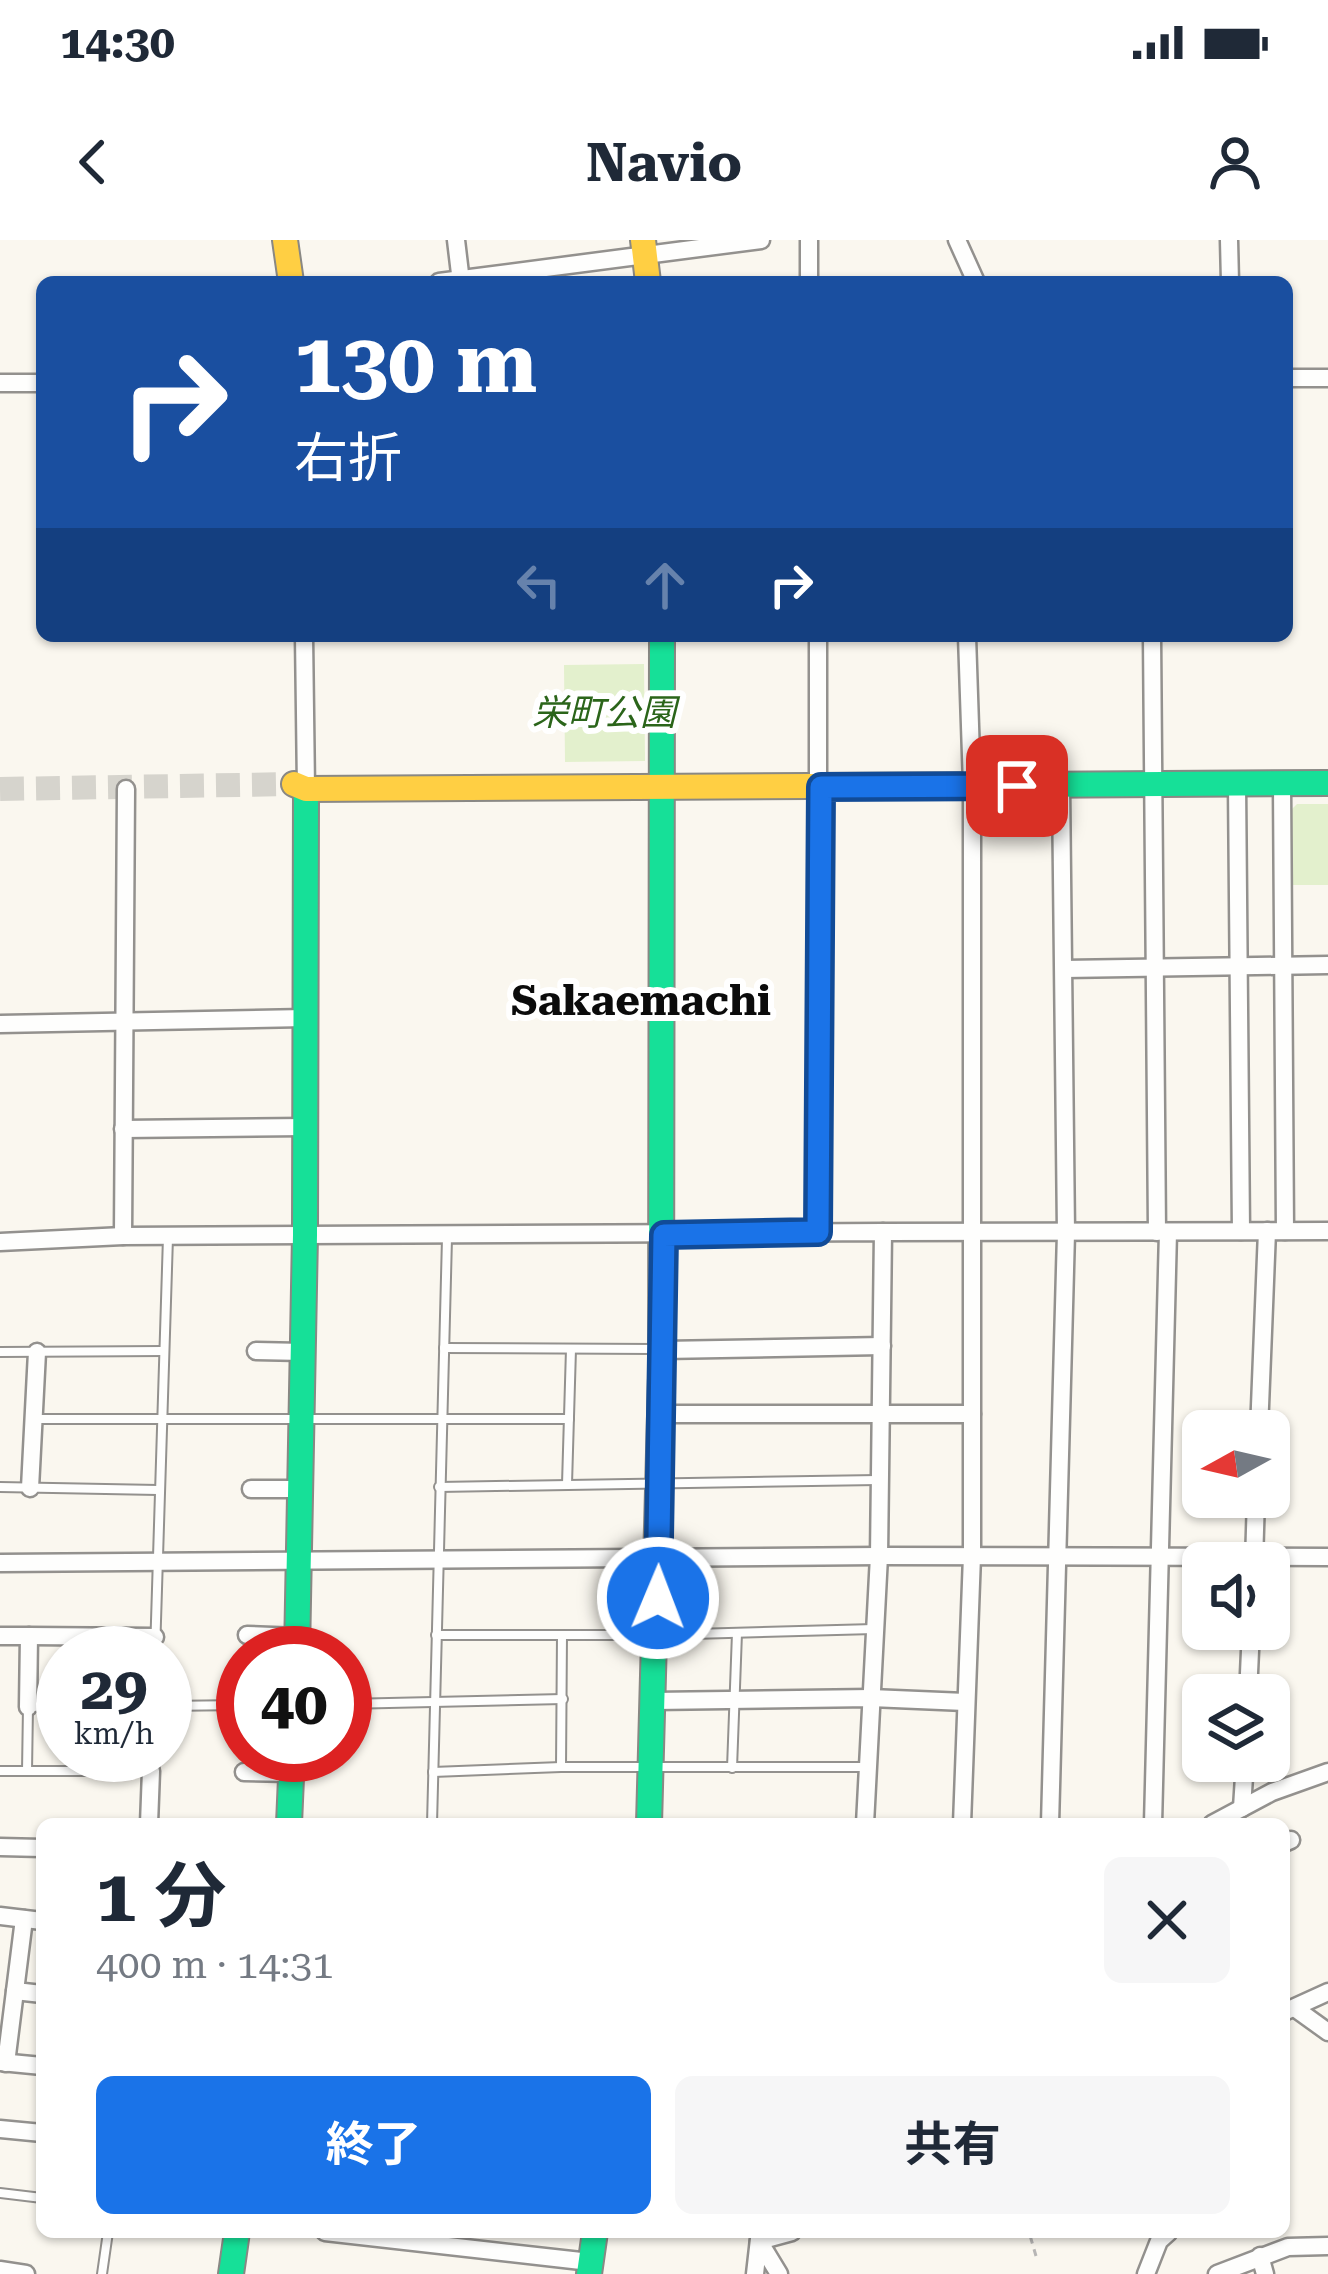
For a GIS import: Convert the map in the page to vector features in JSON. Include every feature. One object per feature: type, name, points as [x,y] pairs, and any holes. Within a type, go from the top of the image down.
[{"type":"street","points":[[285,240],[290,276]]},
{"type":"street","points":[[456,240],[460,276]]},
{"type":"street","points":[[498,276],[645,260],[761,240]]},
{"type":"street","points":[[809,240],[809,276]]},
{"type":"street","points":[[957,240],[973,276]]},
{"type":"street","points":[[1229,240],[1230,276]]},
{"type":"street","points":[[1293,378],[1328,378]]},
{"type":"street","points":[[0,383],[36,383]]},
{"type":"street","points":[[298,1626],[305,1235],[300,787],[304,642]]},
{"type":"street","points":[[649,1818],[663,1350],[662,642]]},
{"type":"street","points":[[818,642],[818,1232]]},
{"type":"street","points":[[962,1818],[972,1556],[972,785],[967,642]]},
{"type":"street","points":[[1152,642],[1162,1232],[1153,1818]]},
{"type":"street","points":[[300,787],[1328,783]]},
{"type":"street","points":[[1261,1410],[1276,1231],[1282,784]]},
{"type":"street","points":[[1238,785],[1241,1232]]},
{"type":"street","points":[[1050,1818],[1066,1233],[1061,786]]},
{"type":"street","points":[[122,1236],[126,789]]},
{"type":"street","points":[[1064,969],[1328,965]]},
{"type":"street","points":[[0,1024],[305,1018]]},
{"type":"street","points":[[123,1129],[305,1127]]},
{"type":"street","points":[[0,1242],[122,1236],[1328,1231]]},
{"type":"street","points":[[865,1818],[879,1556],[884,1232]]},
{"type":"street","points":[[663,1350],[882,1346]]},
{"type":"street","points":[[256,1351],[303,1352]]},
{"type":"street","points":[[30,1488],[37,1352]]},
{"type":"street","points":[[661,1414],[972,1414]]},
{"type":"street","points":[[250,1489],[302,1490]]},
{"type":"street","points":[[0,1563],[1182,1557]]},
{"type":"street","points":[[1290,1559],[1328,1557]]},
{"type":"street","points":[[0,1636],[36,1637]]},
{"type":"street","points":[[28,1636],[28,1707]]},
{"type":"street","points":[[654,1701],[872,1698],[965,1702]]},
{"type":"street","points":[[1223,1818],[1271,1792],[1328,1772]]},
{"type":"street","points":[[149,1818],[151,1782]]},
{"type":"street","points":[[289,1818],[291,1782]]},
{"type":"street","points":[[1242,1808],[1244,1782]]},
{"type":"street","points":[[0,1847],[36,1848]]},
{"type":"street","points":[[0,1916],[33,1920],[3,2063],[36,2066]]},
{"type":"street","points":[[15,1990],[36,1993]]},
{"type":"street","points":[[1290,2011],[1328,1992]]},
{"type":"street","points":[[1290,2011],[1328,2032]]},
{"type":"street","points":[[0,2129],[36,2132]]},
{"type":"street","points":[[231,2274],[235,2238]]},
{"type":"street","points":[[369,2238],[590,2268],[594,2238]]},
{"type":"street","points":[[755,2274],[760,2238]]},
{"type":"street","points":[[761,2238],[779,2274]]},
{"type":"street","points":[[1146,2274],[1162,2238]]},
{"type":"street","points":[[1216,2274],[1262,2265],[1288,2247],[1328,2246]]},
{"type":"street","points":[[0,2270],[26,2274]]},
{"type":"lane","points":[[432,1818],[448,1234]]},
{"type":"lane","points":[[155,1626],[168,1236]]},
{"type":"lane","points":[[444,1348],[663,1350]]},
{"type":"lane","points":[[567,1484],[571,1348]]},
{"type":"lane","points":[[0,1352],[164,1351]]},
{"type":"lane","points":[[35,1419],[568,1419]]},
{"type":"lane","points":[[440,1486],[880,1480]]},
{"type":"lane","points":[[0,1487],[158,1490]]},
{"type":"lane","points":[[436,1635],[875,1629]]},
{"type":"lane","points":[[732,1768],[737,1633]]},
{"type":"lane","points":[[562,1635],[562,1767]]},
{"type":"lane","points":[[372,1704],[563,1700]]},
{"type":"lane","points":[[27,1771],[28,1707],[36,1707]]},
{"type":"lane","points":[[433,1772],[868,1767]]},
{"type":"lane","points":[[0,1771],[36,1770]]},
{"type":"lane","points":[[0,2193],[36,2197]]},
{"type":"lane","points":[[102,2274],[107,2238]]},
{"type":"path","points":[[1031,2238],[1036,2256]]},
{"type":"green space","name":"栄町公園","points":[[644,664],[645,761],[565,762],[564,665]]},
{"type":"green space","points":[[1297,804],[1328,804],[1328,885],[1289,885],[1287,814]]},
{"type":"tunnel","points":[[0,789],[294,784]]},
{"type":"traffic: fast","points":[[649,1818],[661,1378],[662,642]]},
{"type":"traffic: fast","points":[[998,785],[1328,783]]},
{"type":"traffic: fast","points":[[298,1626],[306,789]]},
{"type":"traffic: fast","points":[[289,1818],[291,1782]]},
{"type":"traffic: fast","points":[[231,2274],[236,2238]]},
{"type":"traffic: fast","points":[[589,2274],[594,2238]]},
{"type":"traffic: slow","points":[[285,240],[290,276]]},
{"type":"traffic: slow","points":[[643,240],[647,276]]},
{"type":"traffic: slow","points":[[294,784],[306,789],[998,785]]},
{"type":"district","name":"Sakaemachi","points":[[641,1000]]},
{"type":"route","points":[[658,1598],[664,1235],[818,1232],[821,787],[1017,786]]}]
